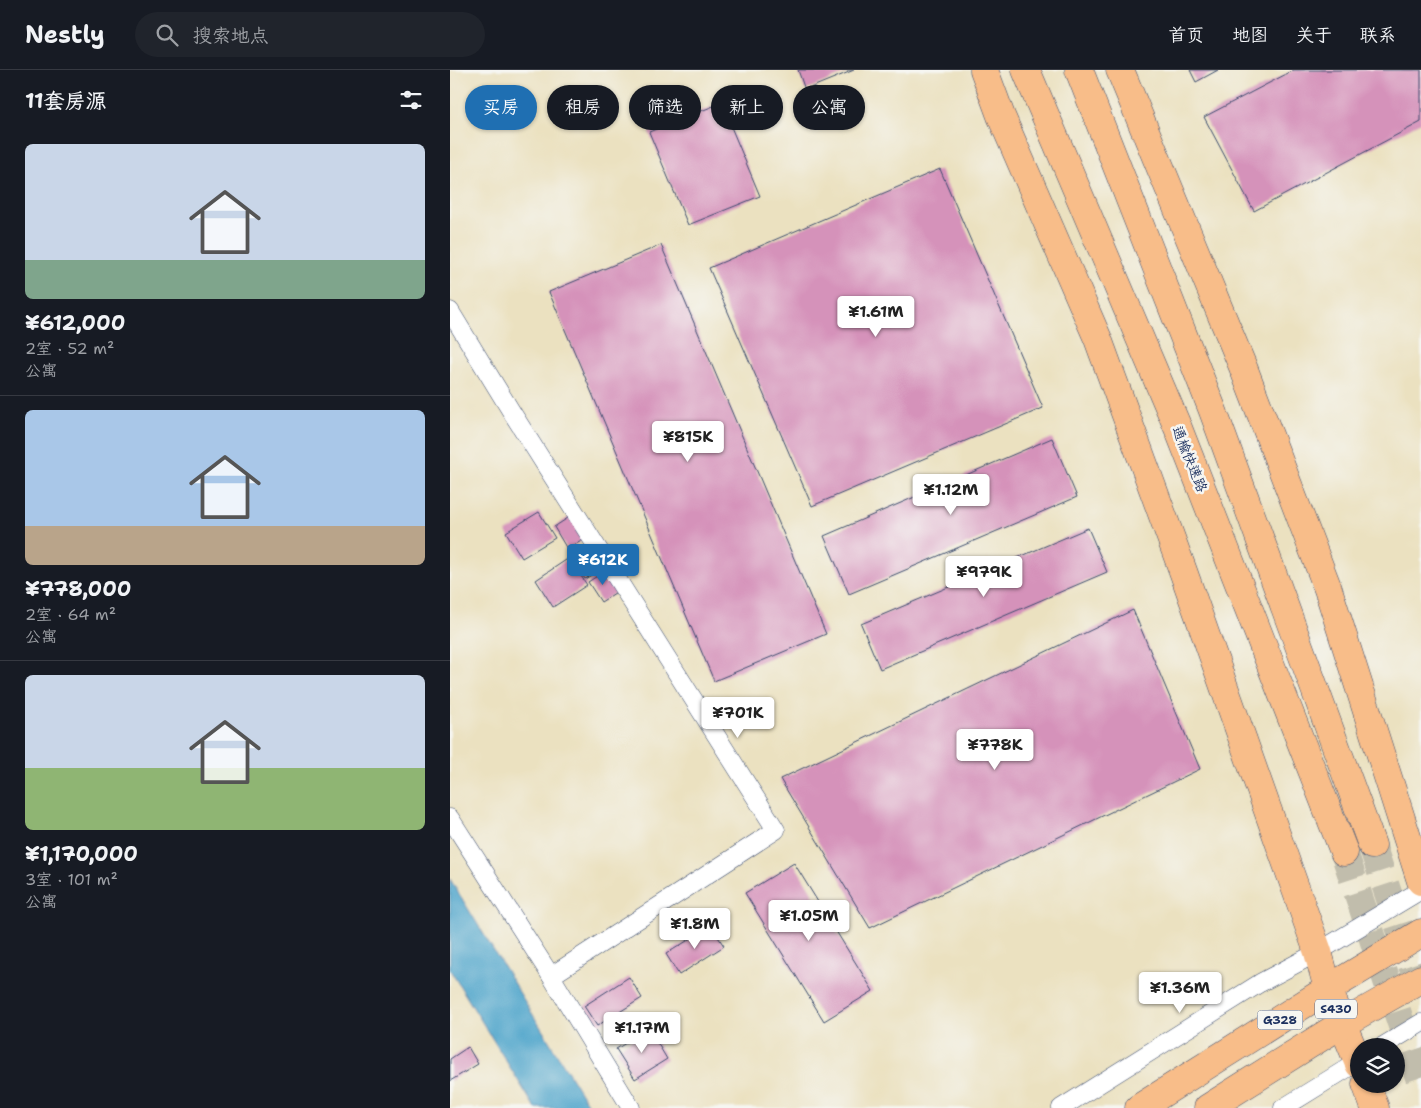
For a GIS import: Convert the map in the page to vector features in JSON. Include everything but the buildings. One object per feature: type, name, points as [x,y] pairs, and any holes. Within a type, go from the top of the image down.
[{"type":"main road","points":[[984,70],[1001,116],[1098,339],[1318,952]]},
{"type":"main road","name":"通榆快速路","points":[[1026,70],[1178,428],[1344,852]]},
{"type":"main road","points":[[1079,70],[1213,412],[1372,845]]},
{"type":"main road","points":[[1120,70],[1243,367],[1328,589],[1421,881]]},
{"type":"main road","name":"G328","points":[[1139,1108],[1421,933]]},
{"type":"main road","name":"S430","points":[[1318,952],[1328,989],[1350,1044]]},
{"type":"main road","name":"G328","points":[[1208,1108],[1342,1024],[1421,979]]},
{"type":"main road","name":"S430","points":[[1369,1093],[1374,1108]]},
{"type":"street","points":[[450,311],[511,412],[776,830],[550,976]]},
{"type":"street","points":[[450,818],[631,1108]]},
{"type":"street","points":[[1061,1108],[1260,983],[1318,952],[1421,890]]},
{"type":"street","points":[[1396,1038],[1421,1023]]},
{"type":"street","points":[[1283,1108],[1350,1073]]},
{"type":"water","points":[[450,879],[590,1108],[535,1108],[450,970]]},
{"type":"tunnel","points":[[1372,845],[1421,992]]},
{"type":"tunnel","points":[[1344,852],[1421,1083]]}]
